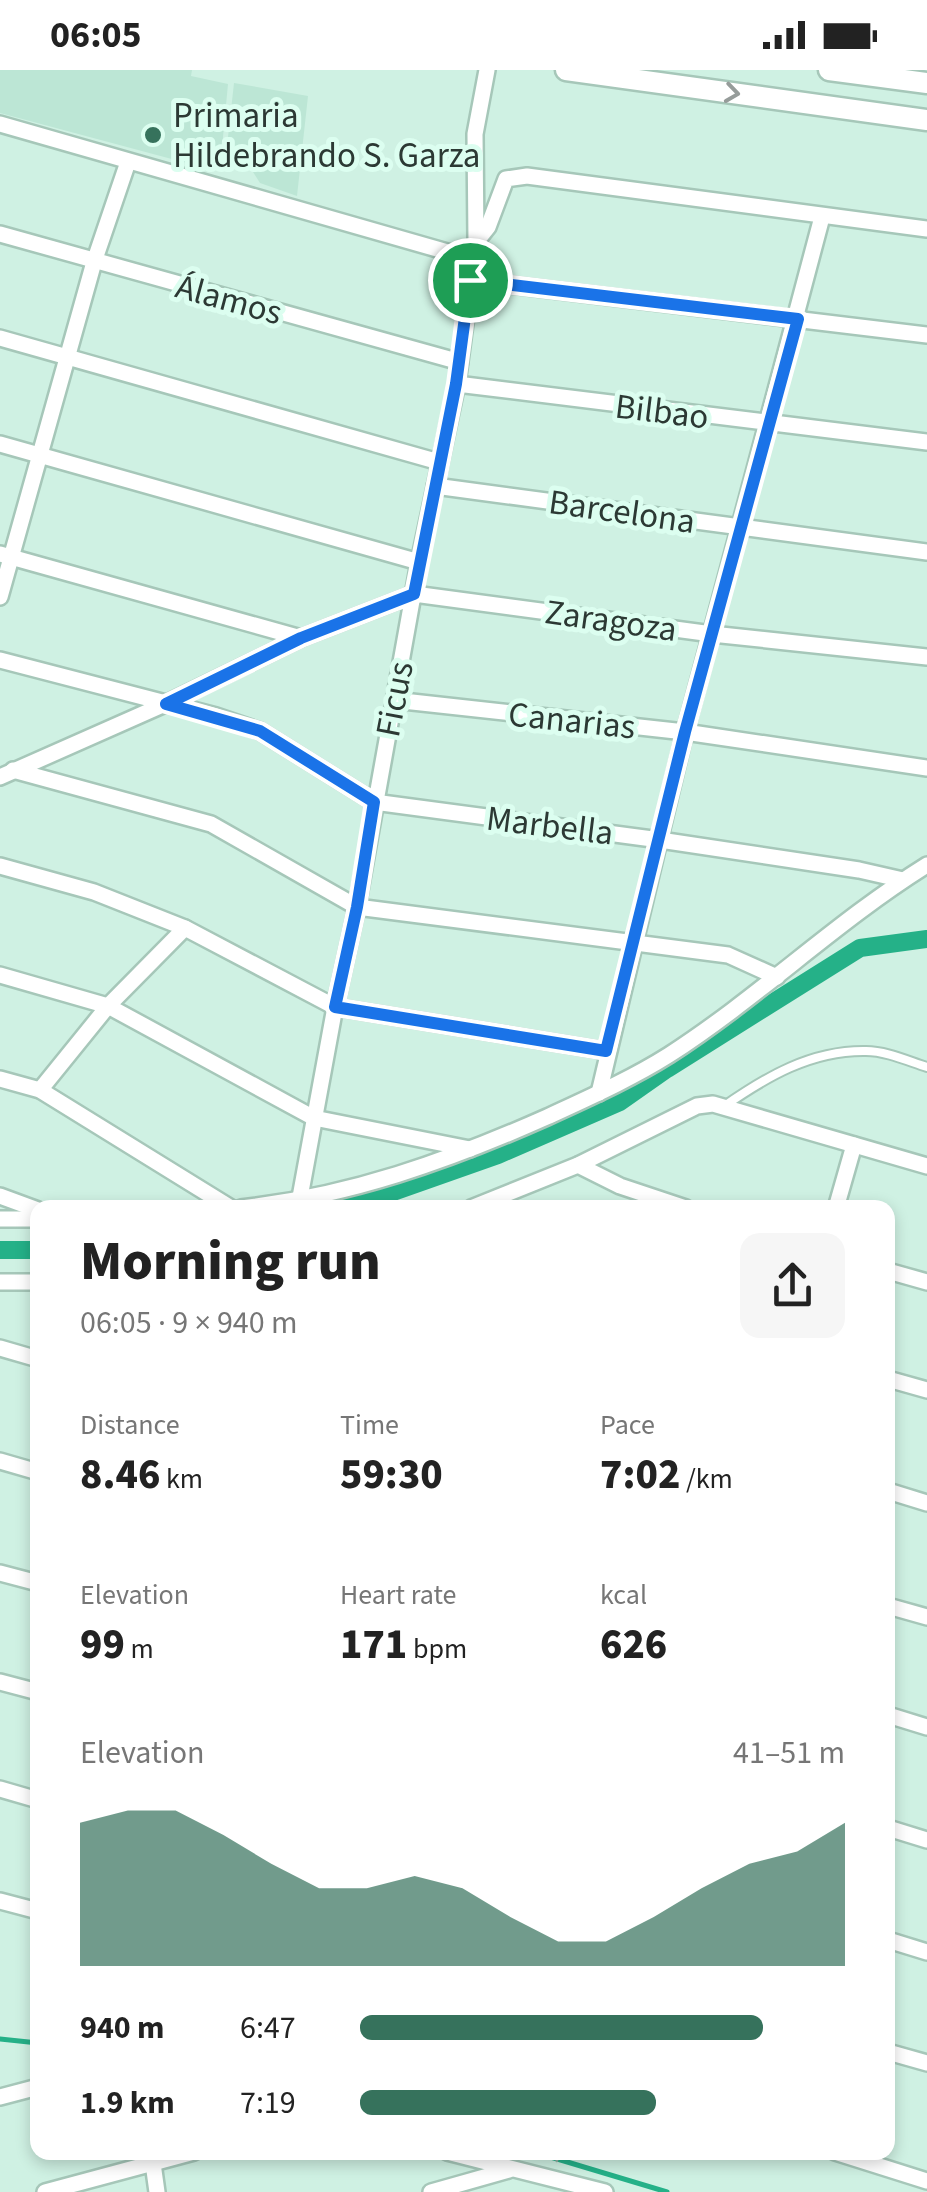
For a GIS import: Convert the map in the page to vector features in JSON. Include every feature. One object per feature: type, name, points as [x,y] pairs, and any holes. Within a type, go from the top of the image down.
[{"type":"street","name":"Ficus","points":[[299,1200],[460,362],[476,242],[475,134],[486,70]]},
{"type":"street","points":[[566,70],[927,120]]},
{"type":"street","points":[[829,70],[927,84]]},
{"type":"street","points":[[0,124],[472,259]]},
{"type":"street","points":[[0,597],[6,556],[128,162]]},
{"type":"street","points":[[476,242],[488,227],[502,185],[512,176],[927,229]]},
{"type":"street","points":[[599,1093],[685,732],[766,424],[798,319],[822,217]]},
{"type":"street","name":"Álamos","points":[[0,234],[460,362]]},
{"type":"street","points":[[470,280],[927,335]]},
{"type":"street","points":[[0,338],[440,462]]},
{"type":"street","name":"Bilbao","points":[[456,384],[927,442]]},
{"type":"street","points":[[0,444],[419,562]]},
{"type":"street","name":"Barcelona","points":[[436,486],[927,552]]},
{"type":"street","points":[[6,556],[301,638]]},
{"type":"street","points":[[5,771],[166,704],[301,638],[414,594]]},
{"type":"street","name":"Zaragoza","points":[[414,594],[712,634],[927,657]]},
{"type":"street","points":[[0,660],[260,731],[374,802]]},
{"type":"street","name":"Canarias","points":[[394,700],[685,732],[927,768]]},
{"type":"street","points":[[5,771],[210,824],[357,907],[728,955],[777,977]]},
{"type":"street","name":"Marbella","points":[[374,802],[660,840],[903,880]]},
{"type":"street","points":[[312,1200],[410,1173],[474,1150],[599,1093],[668,1056],[927,865]]},
{"type":"street","points":[[0,866],[94,892],[185,928],[335,1007],[606,1051]]},
{"type":"street","points":[[40,1090],[108,1006],[185,928]]},
{"type":"street","points":[[0,975],[108,1006],[314,1118],[474,1150]]},
{"type":"street","points":[[0,1079],[40,1090],[219,1200]]},
{"type":"street","points":[[490,1200],[578,1165],[684,1110],[718,1106],[927,1166]]},
{"type":"street","points":[[838,1200],[854,1145]]},
{"type":"street","points":[[578,1165],[620,1186],[662,1200]]},
{"type":"street","points":[[0,1196],[30,1207]]},
{"type":"street","points":[[0,1219],[30,1220]]},
{"type":"street","points":[[895,1273],[927,1282]]},
{"type":"street","points":[[0,1282],[30,1282]]},
{"type":"street","points":[[0,1348],[30,1357]]},
{"type":"street","points":[[895,1380],[927,1390]]},
{"type":"street","points":[[0,1461],[30,1470]]},
{"type":"street","points":[[895,1493],[927,1503]]},
{"type":"street","points":[[0,1572],[30,1581]]},
{"type":"street","points":[[895,1608],[927,1617]]},
{"type":"street","points":[[0,1682],[30,1690]]},
{"type":"street","points":[[895,1717],[927,1726]]},
{"type":"street","points":[[0,1790],[30,1798]]},
{"type":"street","points":[[895,1830],[927,1840]]},
{"type":"street","points":[[0,1900],[30,1909]]},
{"type":"street","points":[[895,1942],[927,1952]]},
{"type":"street","points":[[895,2053],[927,2063]]},
{"type":"street","points":[[0,2097],[30,2088]]},
{"type":"street","points":[[45,2192],[146,2160]]},
{"type":"street","points":[[152,2160],[157,2192]]},
{"type":"street","points":[[478,2160],[604,2192]]},
{"type":"street","points":[[869,2160],[927,2181]]},
{"type":"street","points":[[431,2192],[513,2169]]},
{"type":"lane","points":[[718,1106],[761,1080],[818,1055],[870,1050],[927,1067]]},
{"type":"shaded area","name":"Primaria Hildebrando S. Garza","points":[[0,70],[192,70],[191,76],[228,84],[221,158],[209,169],[0,113]]},
{"type":"shaded area","points":[[234,83],[308,96],[297,196],[260,183],[253,172],[253,162],[226,155]]},
{"type":"waterway","points":[[369,1200],[498,1155],[620,1102],[860,948],[927,939]]},
{"type":"waterway","points":[[0,1250],[30,1250]]},
{"type":"waterway","points":[[0,2039],[30,2042]]},
{"type":"waterway","points":[[561,2160],[667,2192]]},
{"type":"place","name":"Primaria Hildebrando S. Garza","points":[[153,135]]},
{"type":"route","points":[[470,280],[798,319],[766,424],[685,732],[606,1051],[335,1007],[374,802],[260,731],[166,704],[301,638],[414,594],[456,384],[470,280]]}]
